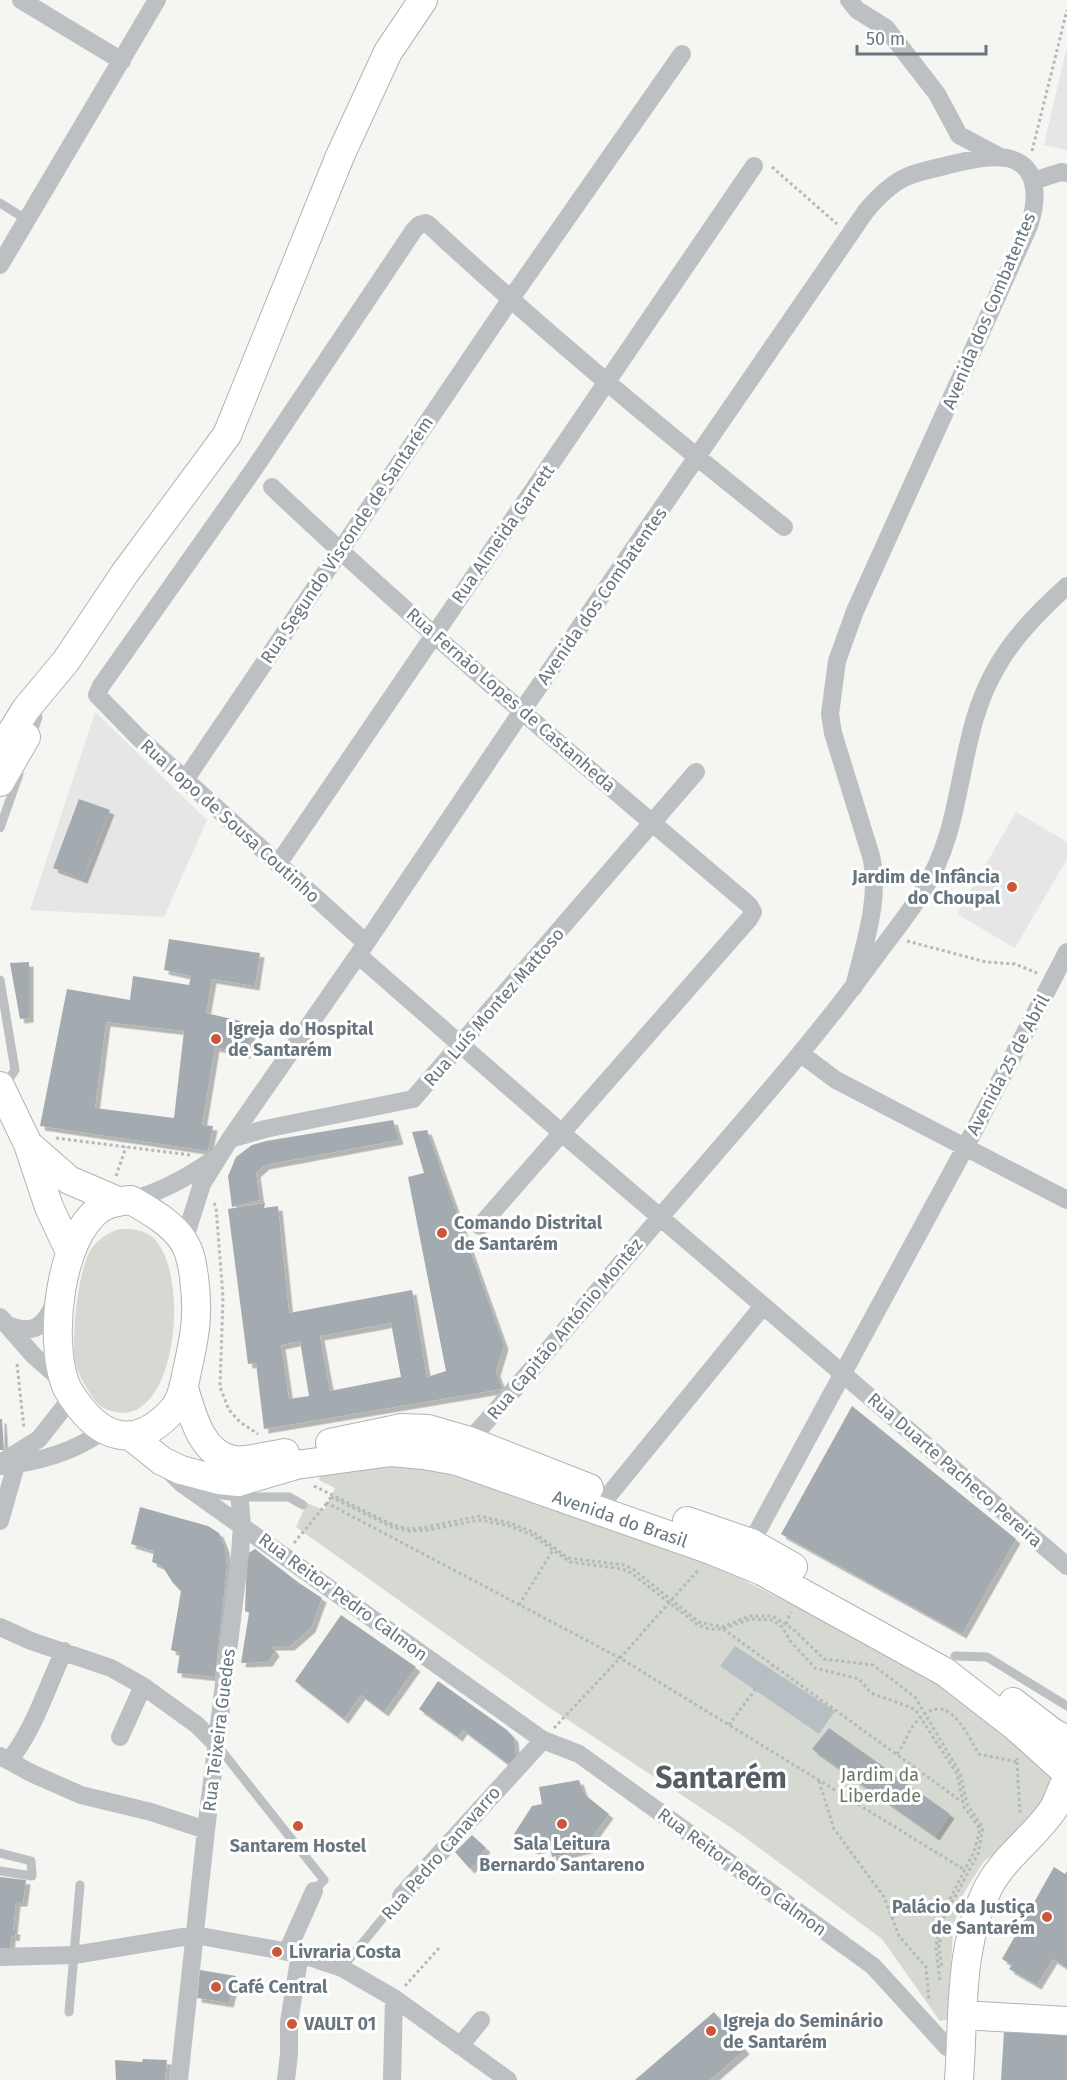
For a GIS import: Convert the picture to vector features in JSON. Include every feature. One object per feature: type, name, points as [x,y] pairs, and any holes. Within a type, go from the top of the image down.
[{"type":"main road","points":[[0,751],[26,709],[66,661],[125,573],[227,435],[340,156],[388,52],[423,0]]},
{"type":"main road","points":[[0,783],[38,717],[66,661]]},
{"type":"main road","points":[[1,1088],[69,1179],[122,1192],[157,1214],[184,1241],[191,1257],[198,1306],[194,1343],[184,1388],[178,1403],[155,1427],[130,1436],[103,1431],[86,1416],[68,1389],[59,1343],[62,1286],[70,1252],[87,1222],[122,1192]]},
{"type":"main road","points":[[38,1140],[49,1207],[70,1252]]},
{"type":"main road","name":"Avenida do Brasil","points":[[184,1388],[198,1430],[207,1444],[218,1455],[235,1461],[402,1428],[428,1429],[469,1441],[608,1496],[751,1544],[956,1656],[1052,1732],[1067,1740]]},
{"type":"main road","name":"Avenida do Brasil","points":[[130,1436],[162,1461],[182,1470],[219,1480],[238,1489],[296,1465],[391,1452],[446,1459],[711,1550],[762,1571],[945,1672],[1016,1727],[1065,1781]]},
{"type":"main road","points":[[960,2068],[969,1940],[976,1918],[974,1876],[1007,1860],[1053,1809],[1065,1781]]},
{"type":"main road","points":[[962,2015],[1067,2021]]},
{"type":"street","points":[[21,0],[122,61]]},
{"type":"street","points":[[0,265],[158,0]]},
{"type":"street","points":[[849,0],[857,10],[886,28],[937,94],[959,135],[1002,158],[1018,162],[1032,179],[1061,172],[1067,173]]},
{"type":"street","name":"Rua Segundo Visconde de Santarém","points":[[185,780],[510,300],[682,54]]},
{"type":"street","name":"Avenida dos Combatentes","points":[[184,1241],[202,1184],[218,1156],[872,204],[901,179],[914,174],[962,162],[1002,158]]},
{"type":"street","name":"Rua Almeida Garrett","points":[[278,864],[754,166]]},
{"type":"street","name":"Avenida dos Combatentes","points":[[854,987],[871,910],[875,877],[871,856],[832,728],[831,705],[837,661],[855,611],[1029,226],[1033,215],[1032,179]]},
{"type":"street","name":"Rua Lopo de Sousa Coutinho","points":[[510,300],[429,225],[424,223],[414,230],[254,469],[101,686],[97,695],[139,738],[278,864],[461,1046],[563,1134]]},
{"type":"street","points":[[510,300],[697,458],[784,526]]},
{"type":"street","name":"Rua Fernão Lopes de Castanheda","points":[[272,487],[340,551],[522,711],[749,905],[753,912],[750,919],[563,1134]]},
{"type":"street","name":"Rua Capitão António Montêz","points":[[469,1441],[801,1054],[854,987],[922,893],[937,867],[949,838],[972,727],[996,668],[1017,635],[1067,586]]},
{"type":"street","name":"Rua Luís Montez Mattoso","points":[[230,1139],[265,1129],[413,1099],[696,772]]},
{"type":"street","name":"Avenida 25 de Abril","points":[[751,1544],[966,1146],[1067,952]]},
{"type":"street","points":[[801,1054],[836,1080],[1067,1200]]},
{"type":"street","points":[[480,1226],[563,1134]]},
{"type":"street","name":"Rua Duarte Pacheco Pereira","points":[[563,1134],[1067,1566]]},
{"type":"street","points":[[122,1192],[149,1196],[184,1179],[218,1156]]},
{"type":"street","points":[[3,1321],[25,1331],[40,1324],[50,1314],[62,1286]]},
{"type":"street","points":[[608,1496],[763,1306]]},
{"type":"street","points":[[0,1521],[5,1464],[39,1439],[68,1389],[3,1321]]},
{"type":"street","points":[[5,1464],[38,1460],[74,1447],[103,1431]]},
{"type":"street","name":"Rua Reitor Pedro Calmon","points":[[162,1461],[171,1474],[194,1491],[543,1740],[579,1754],[873,1966],[947,2047],[960,2068]]},
{"type":"street","name":"Rua Reitor Pedro Calmon","points":[[238,1489],[242,1525]]},
{"type":"street","name":"Rua Teixeira Guedes","points":[[179,2080],[242,1525]]},
{"type":"street","points":[[0,1627],[31,1641],[111,1668],[143,1686],[197,1725],[217,1745]]},
{"type":"street","points":[[64,1651],[42,1706],[22,1744],[5,1758],[52,1783],[81,1795],[151,1812],[206,1830]]},
{"type":"street","points":[[120,1737],[143,1686]]},
{"type":"street","name":"Rua Pedro Canavarro","points":[[401,1896],[543,1740]]},
{"type":"street","points":[[286,2080],[294,1953],[314,1891]]},
{"type":"street","points":[[0,1957],[74,1954],[195,1935],[294,1953],[342,1968],[394,1998],[508,2080]]},
{"type":"street","points":[[392,2080],[394,1998]]},
{"type":"street","points":[[460,2046],[482,2020]]},
{"type":"lane","points":[[0,203],[27,220]]},
{"type":"lane","points":[[0,828],[38,717]]},
{"type":"lane","points":[[0,980],[15,1070],[1,1088]]},
{"type":"lane","points":[[194,1491],[238,1489],[288,1497],[303,1505]]},
{"type":"lane","points":[[956,1656],[987,1657],[1067,1706]]},
{"type":"lane","points":[[217,1745],[324,1880],[314,1891]]},
{"type":"lane","points":[[0,1853],[31,1861],[32,1876],[0,1871]]},
{"type":"lane","points":[[69,2012],[80,1885]]},
{"type":"lane","name":"Rua Pedro Canavarro","points":[[342,1968],[401,1896]]},
{"type":"path","points":[[1032,179],[1067,10]]},
{"type":"path","points":[[754,166],[761,158],[794,189],[850,234]]},
{"type":"path","points":[[890,937],[986,962],[1015,964],[1053,979]]},
{"type":"path","points":[[38,1140],[191,1155]]},
{"type":"path","points":[[122,1192],[126,1147]]},
{"type":"path","points":[[202,1184],[216,1207],[219,1237],[223,1297],[220,1387],[229,1410],[240,1422],[256,1434],[267,1434]]},
{"type":"path","points":[[3,1321],[15,1343],[24,1435]]},
{"type":"path","points":[[296,1465],[298,1478],[394,1528],[410,1531],[428,1530],[480,1520],[510,1526],[532,1535],[570,1562],[623,1569],[699,1622],[710,1626],[722,1626],[749,1616],[773,1616],[786,1624],[825,1659],[873,1665],[915,1697],[957,1774],[964,1807],[980,1829],[974,1852],[974,1876]]},
{"type":"path","points":[[289,1550],[331,1496]]},
{"type":"path","points":[[331,1496],[393,1525],[410,1528],[427,1527],[479,1516],[510,1523],[533,1532],[568,1558],[624,1565],[633,1569],[698,1625],[710,1629],[723,1629],[750,1619],[772,1620],[782,1627],[791,1642],[815,1668],[860,1679],[871,1693],[915,1709],[923,1715],[960,1773],[967,1804],[983,1828],[974,1876],[944,1917],[939,1945],[943,1991]]},
{"type":"path","points":[[327,1503],[620,1658],[974,1876]]},
{"type":"path","points":[[519,1605],[553,1550]]},
{"type":"path","points":[[543,1740],[670,1602],[704,1563],[711,1550]]},
{"type":"path","points":[[786,1624],[793,1609]]},
{"type":"path","points":[[723,1629],[963,1802]]},
{"type":"path","points":[[729,1725],[773,1665]]},
{"type":"path","points":[[897,1754],[905,1744],[911,1728],[923,1715],[945,1709],[957,1717],[979,1754],[1017,1762]]},
{"type":"path","points":[[1017,1752],[1020,1818],[1034,1831]]},
{"type":"path","points":[[819,1780],[834,1829],[884,1897],[899,1936],[926,1967],[930,2006]]},
{"type":"path","points":[[394,1998],[439,1948]]},
{"type":"shaded area","points":[[1067,46],[1067,150],[1044,145]]},
{"type":"shaded area","points":[[95,712],[207,820],[164,917],[30,910]]},
{"type":"shaded area","name":"Jardim de Infância do Choupal","points":[[1016,812],[1067,842],[1067,859],[1015,948],[957,914]]},
{"type":"shaded area","points":[[735,1646],[835,1711],[819,1734],[720,1666]]},
{"type":"green space","points":[[120,1229],[136,1230],[148,1234],[164,1253],[171,1278],[174,1309],[172,1340],[165,1370],[153,1395],[137,1410],[115,1412],[97,1403],[83,1382],[76,1365],[74,1340],[76,1306],[86,1259],[97,1242]]},
{"type":"green space","name":"Jardim da Liberdade","points":[[411,1462],[694,1555],[938,1678],[1059,1776],[1055,1787],[1002,1849],[984,1861],[962,1896],[953,1928],[950,1990],[953,2018],[940,2021],[882,1939],[739,1833],[547,1706],[296,1527],[307,1503],[324,1510],[335,1488],[319,1480],[322,1472]]},
{"type":"building","points":[[79,799],[110,810],[83,879],[53,868]]},
{"type":"building","name":"Igreja do Hospital de Santarém","points":[[169,939],[260,953],[255,986],[212,979],[206,1013],[253,1024],[246,1054],[215,1047],[202,1125],[213,1126],[208,1151],[40,1126],[67,989],[130,1000],[133,976],[189,985],[191,976],[164,970]],"holes":[[[106,1022],[184,1031],[174,1118],[95,1108]]]},
{"type":"building","points":[[29,962],[29,1018],[20,1019],[10,963]]},
{"type":"building","points":[[393,1120],[399,1140],[265,1165],[256,1173],[260,1200],[232,1207],[228,1176],[236,1157],[252,1145]]},
{"type":"building","name":"Comando Distrital de Santarém","points":[[427,1130],[504,1345],[496,1372],[502,1389],[264,1429],[256,1363],[248,1364],[228,1209],[265,1203],[264,1208],[278,1206],[289,1313],[412,1290],[427,1377],[446,1371],[408,1177],[424,1173],[412,1132]],"holes":[[[391,1323],[401,1377],[330,1391],[320,1336]],[[300,1341],[309,1396],[289,1399],[281,1345]]]},
{"type":"building","points":[[852,1406],[1016,1539],[962,1634],[781,1534]]},
{"type":"building","points":[[0,1419],[2,1419],[4,1450],[0,1450]]},
{"type":"building","points":[[140,1507],[208,1526],[219,1533],[225,1548],[227,1567],[215,1677],[177,1673],[180,1653],[171,1650],[181,1591],[162,1566],[152,1562],[154,1551],[131,1544]]},
{"type":"building","points":[[255,1549],[322,1598],[311,1628],[290,1646],[271,1646],[275,1652],[268,1662],[241,1663],[249,1613],[245,1611],[247,1554]]},
{"type":"building","points":[[341,1615],[416,1667],[384,1712],[361,1695],[344,1719],[295,1681]]},
{"type":"building","points":[[438,1681],[507,1730],[514,1738],[516,1759],[512,1767],[463,1730],[458,1737],[419,1709]]},
{"type":"building","points":[[829,1728],[950,1814],[935,1836],[812,1749]]},
{"type":"building","name":"Sala Leitura Bernardo Santareno","points":[[579,1780],[584,1794],[609,1814],[591,1839],[592,1848],[552,1857],[550,1846],[534,1850],[514,1834],[532,1806],[542,1804],[539,1787]]},
{"type":"building","points":[[472,1835],[486,1848],[480,1855],[482,1857],[470,1869],[455,1852]]},
{"type":"building","name":"Palácio da Justiça de Santarém","points":[[1054,1867],[1065,1874],[1067,1871],[1067,1968],[1053,1959],[1037,1985],[1009,1969],[1012,1965],[1002,1959]]},
{"type":"building","points":[[0,1877],[26,1880],[23,1902],[16,1902],[13,1930],[16,1930],[15,1937],[11,1936],[10,1953],[0,1953]]},
{"type":"building","name":"Café Central","points":[[200,1970],[236,1976],[229,2003],[197,1998]]},
{"type":"building","name":"Igreja do Seminário de Santarém","points":[[714,2012],[745,2050],[710,2080],[635,2080]]},
{"type":"building","points":[[1004,2032],[1067,2035],[1067,2080],[1001,2080]]},
{"type":"building","points":[[143,2059],[167,2060],[165,2080],[116,2080],[115,2060],[142,2062]]},
{"type":"place","name":"Jardim de Infância do Choupal","points":[[1012,887]]},
{"type":"place","name":"Igreja do Hospital de Santarém","points":[[216,1039]]},
{"type":"place","name":"Comando Distrital de Santarém","points":[[442,1233]]},
{"type":"place","name":"Sala Leitura Bernardo Santareno","points":[[562,1824]]},
{"type":"place","name":"Santarem Hostel","points":[[298,1826]]},
{"type":"place","name":"Palácio da Justiça de Santarém","points":[[1047,1917]]},
{"type":"place","name":"Livraria Costa","points":[[277,1952]]},
{"type":"place","name":"Café Central","points":[[216,1987]]},
{"type":"place","name":"VAULT 01","points":[[292,2024]]},
{"type":"place","name":"Igreja do Seminário de Santarém","points":[[711,2031]]},
{"type":"district","name":"Santarém","points":[[721,1778]]}]
